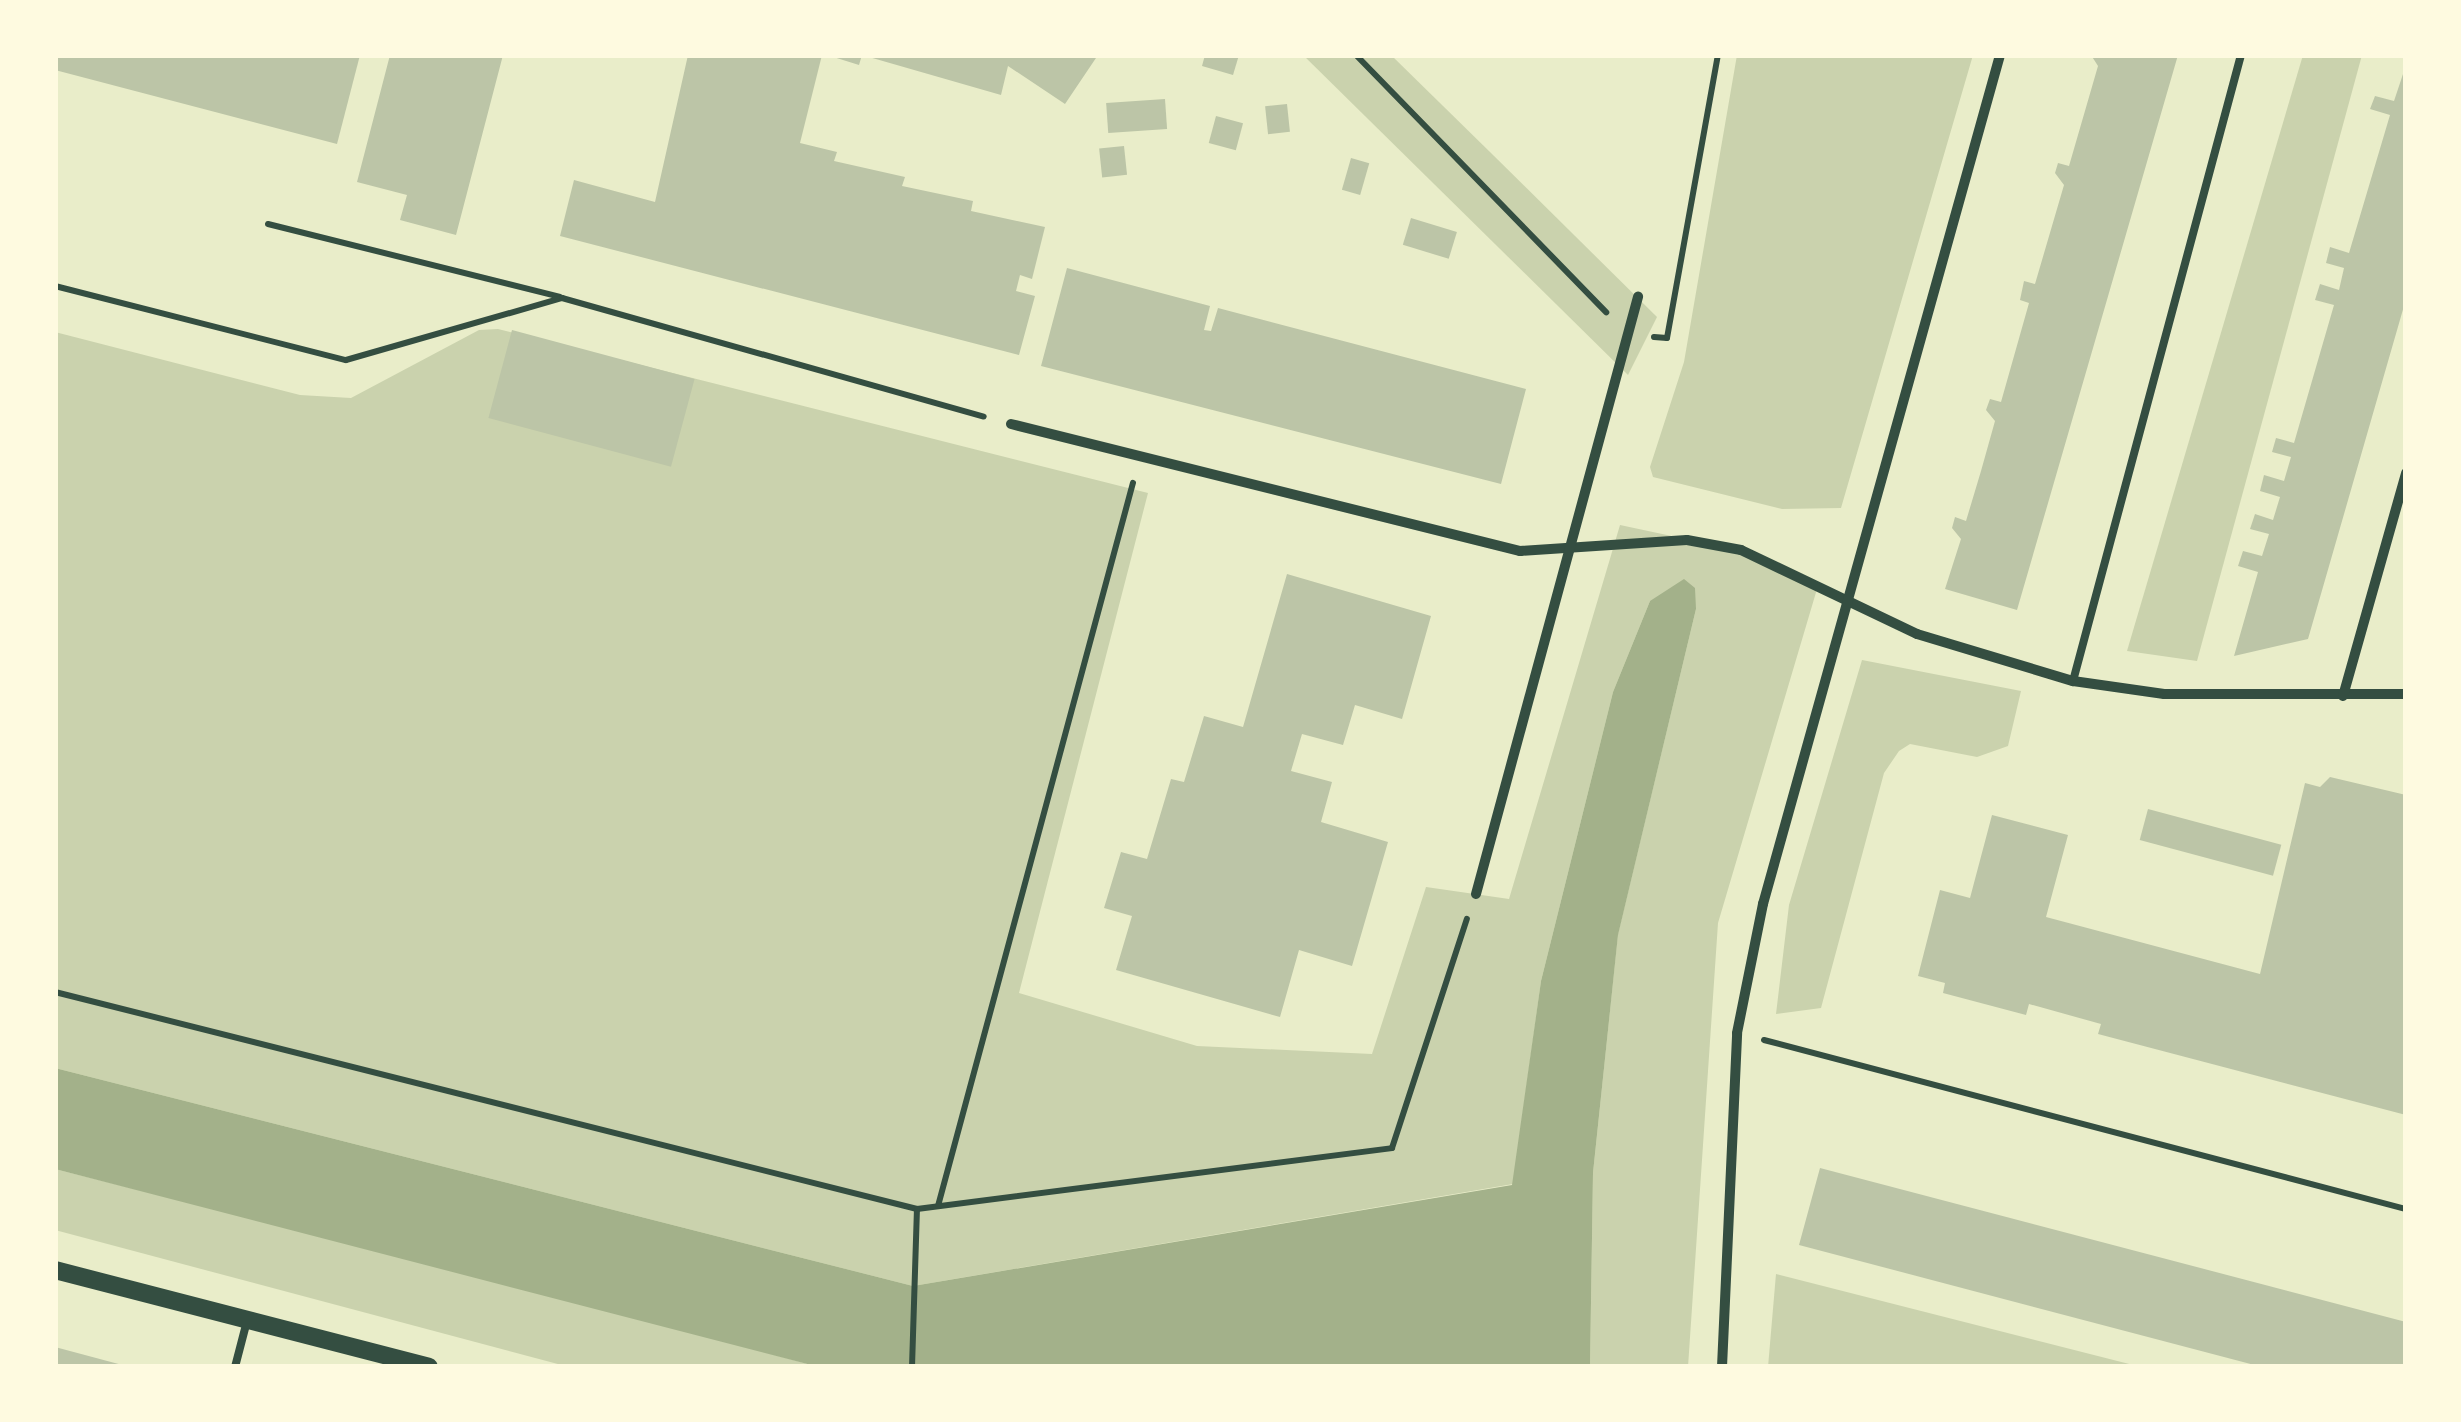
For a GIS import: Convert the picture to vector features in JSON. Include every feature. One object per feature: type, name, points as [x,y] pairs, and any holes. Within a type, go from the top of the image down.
[{"type":"street","points":[[1722,1367],[1737,1032],[1846,604],[2000,55]]},
{"type":"street","points":[[1476,894],[1638,296]]},
{"type":"street","points":[[1011,424],[1442,537],[1572,550],[1687,540],[1741,550],[1846,604],[2073,681],[2164,694],[2406,694]]},
{"type":"street","points":[[2343,696],[2406,474]]},
{"type":"street","points":[[55,1270],[429,1367]]},
{"type":"lane","points":[[2073,681],[2242,55]]},
{"type":"lane","points":[[235,1367],[247,1321]]},
{"type":"path","points":[[1356,55],[1626,333],[1667,338],[1718,55]]},
{"type":"path","points":[[268,224],[562,298],[1011,424]]},
{"type":"path","points":[[55,286],[346,360],[562,298]]},
{"type":"path","points":[[938,1206],[1139,460]]},
{"type":"path","points":[[55,992],[916,1209],[1392,1148],[1476,894]]},
{"type":"path","points":[[1737,1032],[2406,1209]]},
{"type":"path","points":[[912,1367],[916,1209]]},
{"type":"shaded area","points":[[1303,55],[1391,55],[1491,153],[1657,317],[1628,375]]},
{"type":"shaded area","points":[[1737,55],[1973,55],[1841,508],[1782,509],[1653,477],[1650,467],[1684,362]]},
{"type":"shaded area","points":[[2303,55],[2362,55],[2197,661],[2127,651]]},
{"type":"shaded area","points":[[498,329],[1148,493],[1019,993],[1197,1046],[1372,1054],[1426,887],[1509,899],[1620,525],[1756,554],[1817,589],[1718,923],[1688,1367],[1590,1367],[1593,1173],[1618,934],[1696,609],[1650,601],[1613,692],[1541,981],[1513,1184],[913,1286],[55,1068],[55,332],[300,395],[351,398],[479,330]]},
{"type":"shaded area","points":[[1684,579],[1695,588],[1696,609],[1618,935],[1593,1173],[1590,1367],[819,1367],[55,1169],[55,1068],[913,1286],[1512,1185],[1541,981],[1613,692],[1650,601]]},
{"type":"shaded area","points":[[1862,660],[2021,691],[2008,746],[1977,757],[1910,744],[1899,751],[1884,773],[1821,1008],[1776,1014],[1789,905]]},
{"type":"shaded area","points":[[55,1169],[513,1284],[819,1367],[569,1367],[55,1230]]},
{"type":"shaded area","points":[[1776,1274],[2141,1367],[1768,1367]]},
{"type":"building","points":[[55,55],[360,55],[337,144],[55,70]]},
{"type":"building","points":[[390,55],[503,55],[456,235],[400,220],[407,195],[357,182]]},
{"type":"building","points":[[688,55],[822,55],[800,143],[837,152],[834,161],[905,177],[902,186],[973,201],[971,211],[1045,227],[1032,279],[1020,275],[1016,291],[1035,296],[1019,355],[560,236],[574,180],[655,202]]},
{"type":"building","points":[[827,55],[862,55],[859,65]]},
{"type":"building","points":[[862,55],[1096,58],[1065,104],[1008,66],[1001,95]]},
{"type":"building","points":[[1205,55],[1239,55],[1233,75],[1202,66]]},
{"type":"building","points":[[2091,55],[2178,55],[2017,610],[1945,589],[1961,539],[1952,528],[1955,517],[1966,521],[1981,471],[1995,421],[1986,410],[1990,399],[2001,402],[2029,303],[2020,300],[2024,281],[2035,284],[2064,185],[2055,173],[2058,163],[2069,166],[2098,66]]},
{"type":"building","points":[[2406,65],[2406,299],[2308,639],[2234,656],[2258,572],[2238,566],[2243,551],[2262,556],[2269,534],[2250,529],[2255,514],[2273,520],[2280,497],[2260,491],[2264,475],[2284,481],[2291,457],[2272,452],[2276,438],[2294,443],[2334,305],[2315,300],[2320,284],[2339,290],[2344,268],[2326,263],[2330,247],[2349,253],[2390,115],[2370,109],[2375,96],[2394,101]]},
{"type":"building","points":[[1165,99],[1167,129],[1108,133],[1106,103]]},
{"type":"building","points":[[1287,104],[1290,132],[1268,134],[1265,106]]},
{"type":"building","points":[[1216,116],[1243,123],[1236,150],[1209,143]]},
{"type":"building","points":[[1124,146],[1127,175],[1102,177],[1099,149]]},
{"type":"building","points":[[1351,158],[1369,163],[1360,195],[1342,190]]},
{"type":"building","points":[[1411,218],[1457,232],[1449,259],[1403,245]]},
{"type":"building","points":[[1067,268],[1210,306],[1204,330],[1211,331],[1218,308],[1526,389],[1501,484],[1041,366]]},
{"type":"building","points":[[512,330],[695,379],[671,467],[488,418]]},
{"type":"building","points":[[1287,574],[1431,616],[1402,719],[1355,705],[1343,745],[1302,734],[1291,771],[1332,782],[1321,822],[1388,842],[1352,966],[1299,950],[1280,1017],[1116,970],[1132,916],[1104,908],[1121,852],[1147,859],[1171,779],[1184,782],[1204,716],[1243,727]]},
{"type":"building","points":[[2330,777],[2406,795],[2406,1115],[2098,1034],[2101,1024],[2029,1004],[2026,1015],[1943,993],[1945,983],[1918,976],[1940,890],[1970,898],[1992,815],[2068,835],[2046,917],[2260,974],[2305,783],[2320,787]]},
{"type":"building","points":[[2148,809],[2281,845],[2273,876],[2140,840]]},
{"type":"building","points":[[1820,1168],[2406,1322],[2406,1367],[2262,1367],[1799,1245]]},
{"type":"building","points":[[55,1347],[126,1366],[126,1367],[55,1367]]}]
